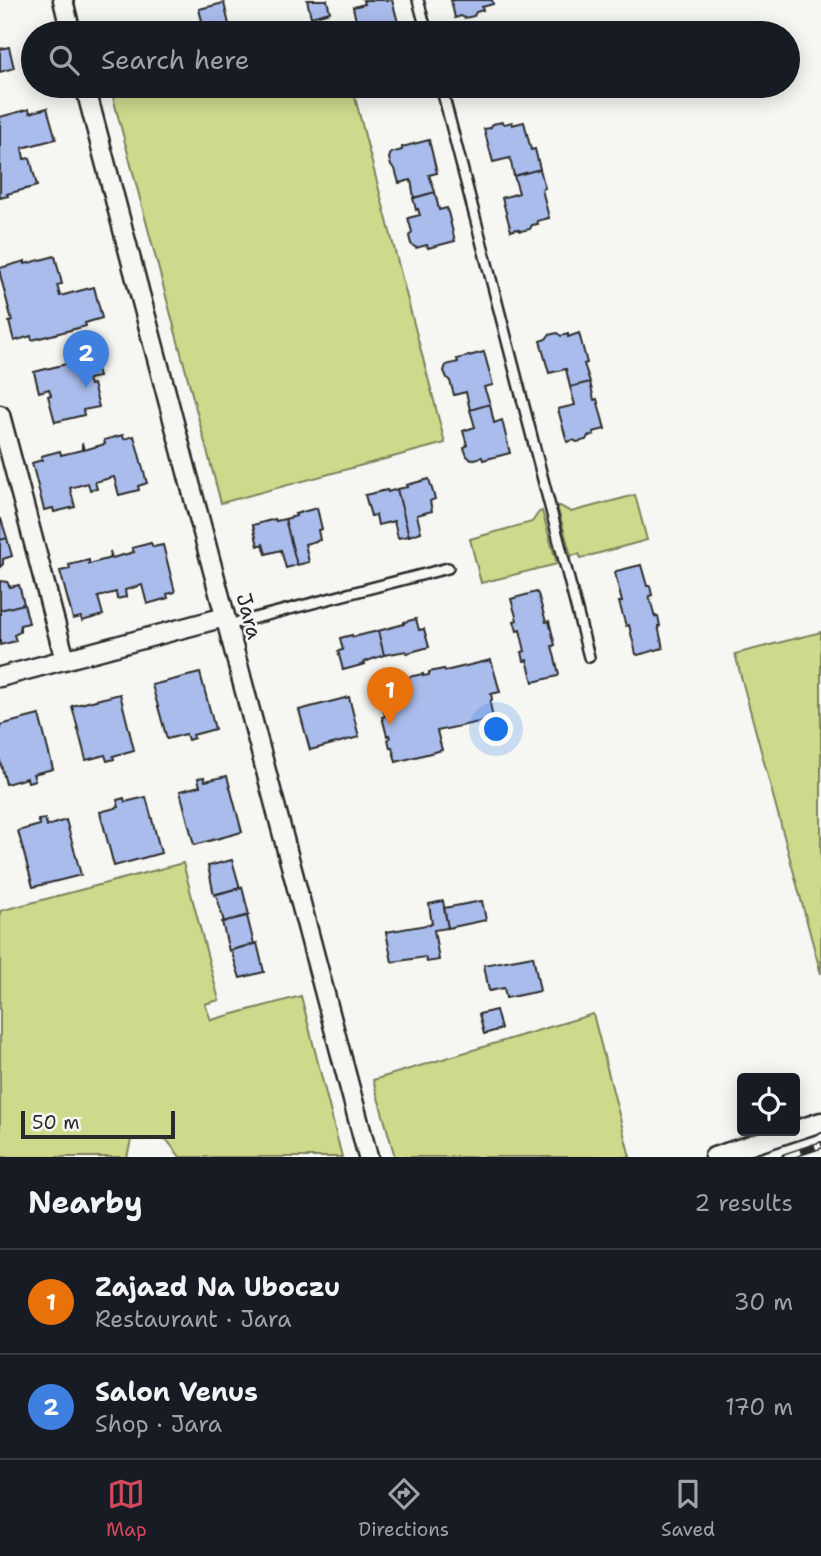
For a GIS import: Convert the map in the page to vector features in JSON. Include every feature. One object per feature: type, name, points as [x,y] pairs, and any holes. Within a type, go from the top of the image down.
[{"type":"street","points":[[62,0],[68,21]]},
{"type":"street","name":"Jara","points":[[88,98],[368,1157]]},
{"type":"street","points":[[0,415],[65,660]]},
{"type":"street","points":[[0,677],[226,621]]},
{"type":"street","points":[[714,1157],[821,1122]]},
{"type":"lane","points":[[418,0],[424,21]]},
{"type":"lane","points":[[444,98],[589,657]]},
{"type":"lane","points":[[226,621],[448,568]]},
{"type":"green space","points":[[113,98],[355,98],[445,443],[221,503]]},
{"type":"green space","points":[[635,495],[647,540],[581,558],[579,554],[571,556],[557,506],[571,512]]},
{"type":"green space","points":[[542,511],[557,564],[481,583],[470,539],[532,522]]},
{"type":"green space","points":[[821,632],[821,974],[735,654]]},
{"type":"green space","points":[[183,863],[219,1000],[205,1004],[211,1020],[301,996],[342,1157],[180,1157],[166,1139],[131,1140],[127,1157],[0,1157],[0,911]]},
{"type":"green space","points":[[593,1014],[630,1157],[395,1157],[373,1080]]},
{"type":"building","points":[[307,0],[327,0],[330,12],[311,17]]},
{"type":"building","points":[[363,0],[392,0],[398,21],[356,21],[353,7],[365,4]]},
{"type":"building","points":[[451,0],[492,0],[493,4],[482,7],[483,10],[476,12],[474,16],[455,18]]},
{"type":"building","points":[[224,3],[228,21],[202,21],[199,9]]},
{"type":"building","points":[[9,47],[14,68],[0,72],[0,49]]},
{"type":"building","points":[[47,108],[56,139],[22,148],[24,159],[30,158],[37,186],[0,198],[0,117],[29,109],[30,113]]},
{"type":"building","points":[[502,122],[512,122],[512,125],[524,122],[531,150],[535,149],[540,169],[514,176],[510,158],[493,162],[484,129]]},
{"type":"building","points":[[429,140],[437,173],[429,175],[435,192],[414,198],[411,180],[399,183],[389,158],[391,153],[402,150],[402,147]]},
{"type":"building","points":[[540,169],[549,218],[537,221],[538,224],[532,225],[530,229],[511,231],[502,198],[519,193],[514,176]]},
{"type":"building","points":[[435,192],[439,210],[447,208],[455,241],[428,248],[427,245],[416,248],[411,244],[409,236],[412,232],[408,218],[420,215],[413,198]]},
{"type":"building","points":[[55,256],[62,284],[57,285],[60,296],[94,287],[102,318],[85,323],[86,326],[32,340],[31,336],[14,341],[0,268]]},
{"type":"building","points":[[557,333],[561,336],[568,334],[568,337],[579,333],[590,382],[570,387],[566,369],[549,373],[540,341]]},
{"type":"building","points":[[484,352],[493,385],[484,387],[490,404],[470,410],[466,392],[454,395],[444,371],[446,365],[458,362],[457,359]]},
{"type":"building","points":[[94,357],[99,377],[88,379],[90,385],[93,384],[99,407],[83,410],[84,415],[55,422],[48,396],[51,395],[49,389],[39,392],[34,372]]},
{"type":"building","points":[[590,382],[605,429],[593,432],[594,435],[588,436],[586,440],[567,442],[558,409],[575,405],[570,387]]},
{"type":"building","points":[[490,404],[494,423],[502,420],[510,453],[483,460],[482,457],[471,460],[464,448],[467,445],[463,431],[475,427],[470,410]]},
{"type":"building","points":[[123,435],[124,439],[134,436],[147,483],[138,486],[139,490],[119,495],[114,477],[95,482],[97,489],[90,490],[88,483],[70,488],[75,507],[54,512],[53,508],[44,510],[32,463],[42,460],[41,456],[60,451],[61,455],[82,450],[82,443],[84,450],[105,444],[104,440]]},
{"type":"building","points":[[429,479],[435,499],[430,501],[432,511],[417,515],[421,532],[409,536],[397,489]]},
{"type":"building","points":[[397,489],[409,536],[398,538],[394,521],[378,525],[376,515],[371,516],[365,495]]},
{"type":"building","points":[[317,508],[322,529],[318,530],[320,540],[305,544],[309,562],[297,565],[285,519]]},
{"type":"building","points":[[0,519],[7,538],[0,540]]},
{"type":"building","points":[[285,519],[297,565],[286,568],[281,550],[266,554],[263,544],[258,546],[253,525]]},
{"type":"building","points":[[7,538],[12,556],[3,559],[0,567],[0,540]]},
{"type":"building","points":[[151,543],[153,547],[163,545],[175,592],[167,594],[168,598],[147,604],[142,585],[125,590],[126,597],[117,599],[116,592],[98,597],[103,615],[82,621],[81,617],[73,619],[60,571],[70,569],[69,565],[89,560],[89,564],[111,558],[110,551],[112,558],[134,552],[132,548]]},
{"type":"building","points":[[641,565],[647,586],[650,586],[652,595],[649,596],[655,617],[658,616],[663,648],[638,655],[619,602],[622,602],[615,573]]},
{"type":"building","points":[[0,581],[7,582],[10,587],[19,585],[24,604],[0,610]]},
{"type":"building","points":[[536,592],[546,622],[549,621],[559,674],[533,682],[527,660],[524,661],[522,652],[525,651],[520,630],[517,631],[514,621],[517,620],[511,599]]},
{"type":"building","points":[[24,604],[29,623],[20,625],[20,632],[14,635],[16,641],[0,645],[0,610]]},
{"type":"building","points":[[416,619],[419,630],[424,629],[429,647],[384,655],[378,631]]},
{"type":"building","points":[[378,631],[384,655],[343,670],[338,651],[343,650],[340,638]]},
{"type":"building","points":[[491,660],[500,692],[491,694],[493,719],[437,731],[442,750],[396,762],[382,717],[385,716],[378,687],[387,685],[387,682],[409,680],[408,677],[429,675],[429,672]]},
{"type":"building","points":[[200,673],[215,729],[193,735],[194,738],[188,740],[186,734],[167,739],[152,685]]},
{"type":"building","points":[[120,694],[134,750],[113,756],[114,759],[107,761],[105,755],[86,760],[72,706]]},
{"type":"building","points":[[349,697],[359,737],[310,750],[299,710]]},
{"type":"building","points":[[39,715],[53,769],[33,774],[35,780],[28,782],[27,778],[6,784],[0,761],[0,725]]},
{"type":"building","points":[[227,776],[242,832],[194,845],[180,791],[200,786],[198,778],[204,777],[205,781]]},
{"type":"building","points":[[146,797],[161,853],[114,866],[100,812],[119,807],[117,800],[124,798],[125,802]]},
{"type":"building","points":[[45,819],[47,826],[66,820],[81,875],[33,887],[18,831],[40,825],[38,820]]},
{"type":"building","points":[[232,860],[240,888],[214,895],[208,866]]},
{"type":"building","points":[[242,887],[249,915],[224,922],[216,894]]},
{"type":"building","points":[[443,901],[448,928],[434,930],[439,960],[427,962],[425,957],[392,962],[386,932],[432,924],[429,904]]},
{"type":"building","points":[[482,901],[486,920],[448,928],[444,908]]},
{"type":"building","points":[[247,916],[254,944],[229,951],[222,922]]},
{"type":"building","points":[[257,943],[264,972],[240,978],[231,950]]},
{"type":"building","points":[[533,956],[540,991],[506,998],[504,988],[489,991],[484,965]]},
{"type":"building","points":[[496,1010],[501,1029],[484,1034],[479,1014]]},
{"type":"railway","points":[[785,1157],[821,1145]]},
{"type":"place","name":"Salon Venus","points":[[86,388]]},
{"type":"place","name":"Zajazd Na Uboczu","points":[[390,725]]}]
